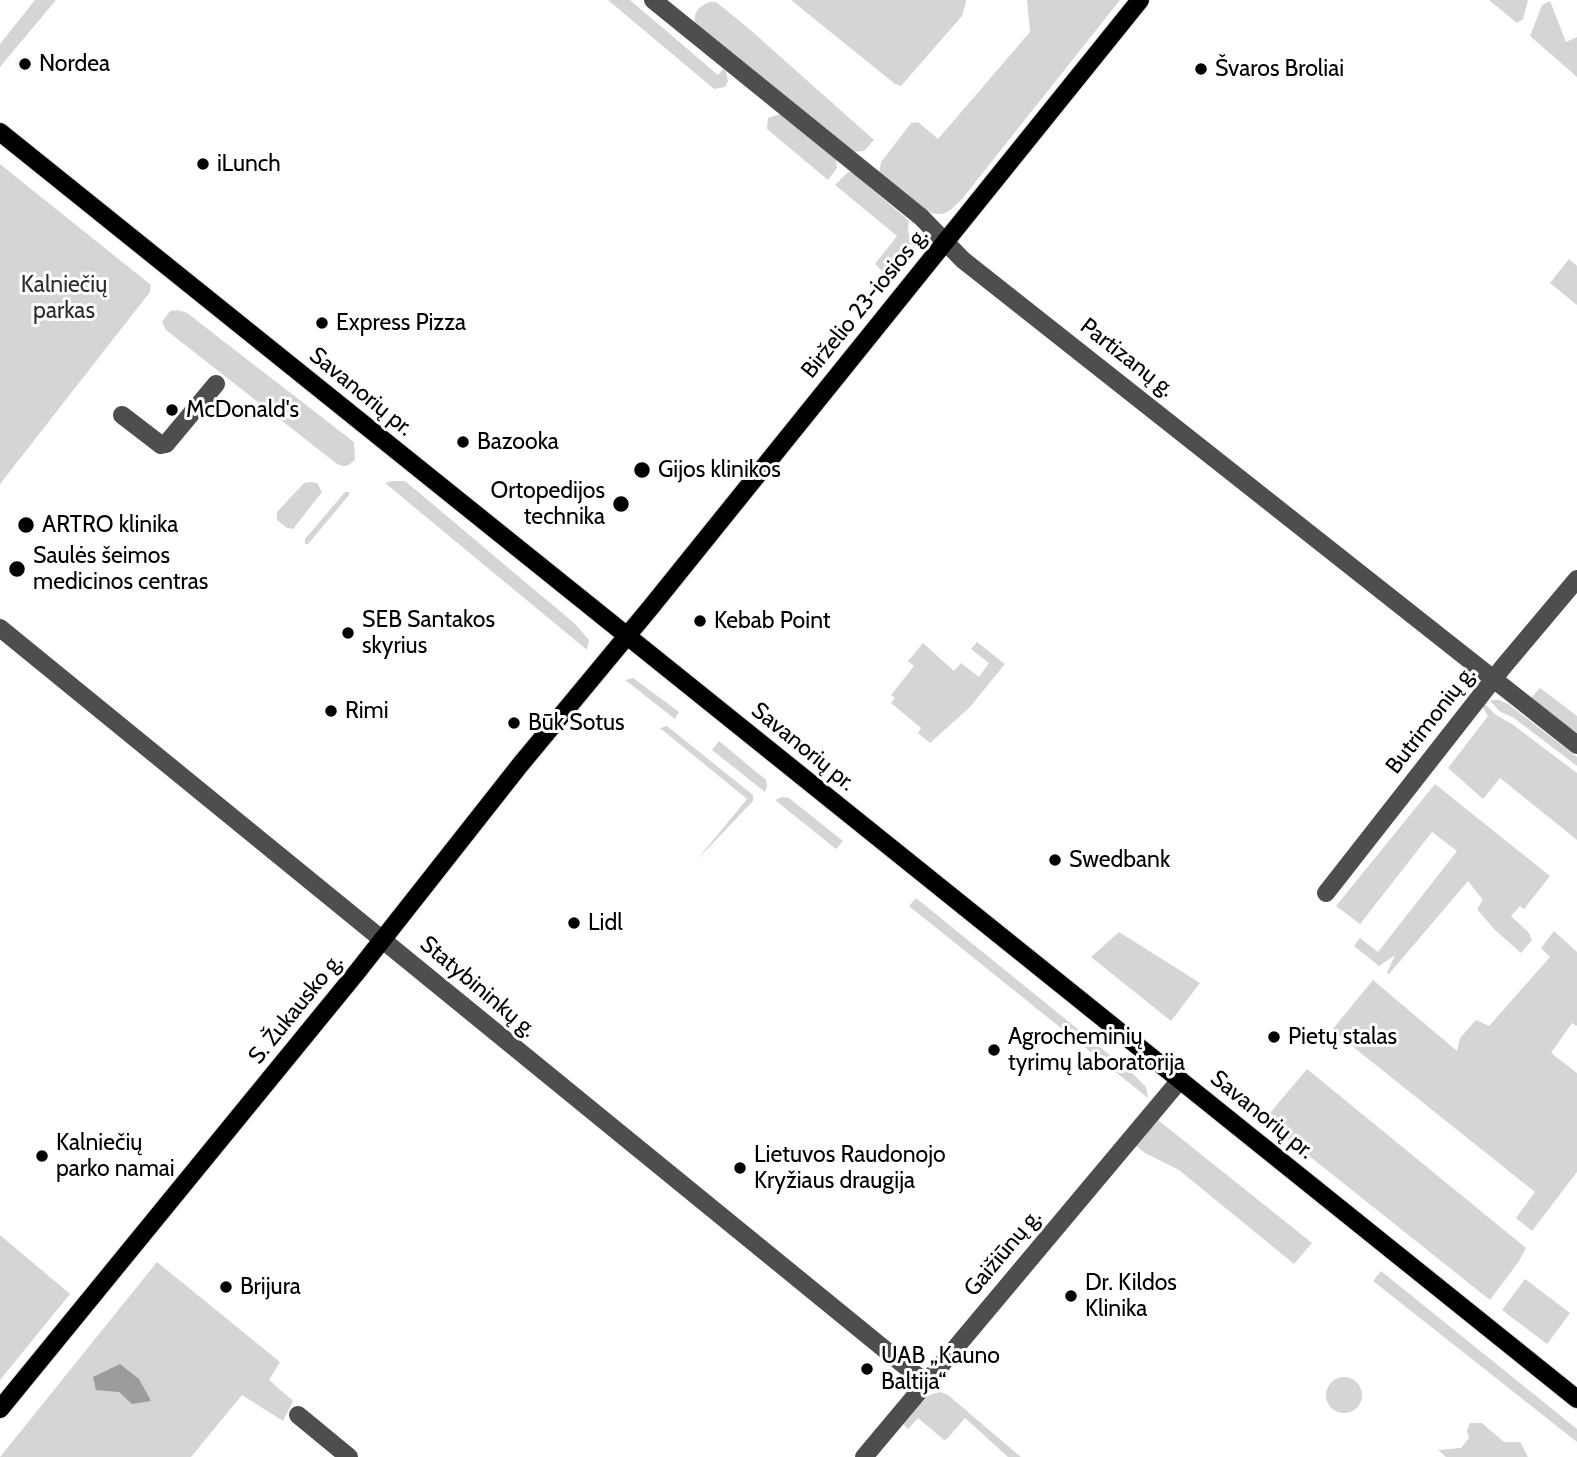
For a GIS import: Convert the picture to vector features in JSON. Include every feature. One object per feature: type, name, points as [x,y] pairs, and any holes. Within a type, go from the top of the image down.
[{"type":"main road","name":"Birželio 23-iosios g.","points":[[626,637],[1140,0]]},
{"type":"main road","name":"Savanorių pr.","points":[[0,132],[1577,1399]]},
{"type":"main road","name":"S. Žukausko g.","points":[[0,1409],[626,637]]},
{"type":"street","name":"Partizanų g.","points":[[653,0],[921,217],[963,260],[1577,745]]},
{"type":"street","points":[[122,415],[161,445],[166,444],[216,384]]},
{"type":"street","name":"Butrimonių g.","points":[[1326,893],[1493,680],[1577,579]]},
{"type":"street","name":"Statybininkų g.","points":[[0,628],[926,1383]]},
{"type":"street","name":"Gaižiūnų g.","points":[[864,1457],[1180,1080]]},
{"type":"street","points":[[298,1415],[349,1457]]},
{"type":"green space","points":[[35,0],[56,0],[0,67],[0,44]]},
{"type":"green space","points":[[608,0],[630,0],[718,75],[723,69],[726,71],[728,81],[725,87],[714,89]]},
{"type":"green space","points":[[791,0],[966,2],[962,16],[901,86],[895,84]]},
{"type":"green space","points":[[1027,0],[1120,0],[962,199],[942,214],[925,211],[879,173],[881,162],[911,123],[918,122],[938,139],[1030,32]]},
{"type":"green space","points":[[1489,0],[1528,0],[1523,19],[1517,23]]},
{"type":"green space","points":[[1550,1],[1566,42],[1577,37],[1577,77],[1530,36],[1542,5]]},
{"type":"green space","points":[[710,2],[716,2],[747,27],[874,140],[864,151],[852,152],[695,24],[698,10]]},
{"type":"green space","points":[[780,114],[836,159],[837,168],[828,180],[767,129],[768,118]]},
{"type":"green space","name":"Kalniečių parkas","points":[[0,164],[151,285],[150,292],[0,484]]},
{"type":"green space","points":[[848,172],[852,172],[909,221],[911,244],[887,276],[875,264],[897,236],[835,185]]},
{"type":"green space","points":[[1569,259],[1577,266],[1577,305],[1550,283]]},
{"type":"green space","points":[[170,311],[187,313],[354,442],[355,460],[347,466],[337,464],[166,330],[162,322]]},
{"type":"green space","points":[[405,481],[574,623],[589,640],[587,650],[385,483]]},
{"type":"green space","points":[[304,483],[317,483],[322,492],[293,529],[287,528],[277,520],[277,512]]},
{"type":"green space","points":[[345,492],[349,492],[349,495],[308,544],[305,544],[305,539]]},
{"type":"green space","points":[[977,642],[1005,664],[969,708],[930,743],[918,733],[921,728],[891,703],[895,698],[891,695],[914,666],[908,661],[923,643],[954,671],[961,663],[979,677],[989,663],[971,649]]},
{"type":"green space","points":[[633,678],[679,712],[675,719],[625,680]]},
{"type":"green space","points":[[1540,688],[1577,716],[1577,736],[1530,699]]},
{"type":"green space","points":[[1490,700],[1508,704],[1577,757],[1577,766],[1514,718],[1499,711]]},
{"type":"green space","points":[[1485,704],[1496,715],[1577,773],[1577,840],[1500,778],[1483,799],[1448,768],[1488,716],[1482,706]]},
{"type":"green space","points":[[667,726],[753,795],[753,801],[696,861],[747,799],[660,728]]},
{"type":"green space","points":[[719,741],[766,780],[765,792],[712,750]]},
{"type":"green space","points":[[1435,784],[1550,876],[1524,909],[1520,906],[1511,916],[1529,933],[1532,940],[1521,953],[1494,929],[1477,909],[1483,900],[1468,881],[1389,974],[1387,973],[1395,955],[1379,966],[1354,946],[1360,938],[1378,952],[1457,851],[1432,832],[1360,924],[1336,906]]},
{"type":"green space","points":[[789,798],[843,841],[836,849],[775,800]]},
{"type":"green space","points":[[916,898],[1132,1073],[1146,1087],[1148,1098],[909,906]]},
{"type":"green space","points":[[1554,931],[1577,952],[1577,1026],[1572,1023],[1551,1053],[1577,1073],[1577,1172],[1532,1231],[1516,1218],[1535,1192],[1332,1030],[1373,980],[1457,1051],[1460,1038],[1476,1020],[1489,1026],[1550,957],[1541,948]]},
{"type":"green space","points":[[1119,932],[1200,983],[1171,1021],[1091,957]]},
{"type":"green space","points":[[1307,1069],[1526,1248],[1490,1300],[1264,1120]]},
{"type":"green space","points":[[1158,1120],[1312,1243],[1294,1264],[1179,1170],[1135,1145]]},
{"type":"green space","points":[[0,1235],[70,1294],[0,1380]]},
{"type":"green space","points":[[157,1262],[280,1362],[269,1380],[293,1401],[283,1421],[242,1395],[191,1457],[0,1457]]},
{"type":"green space","points":[[1381,1271],[1577,1429],[1577,1442],[1373,1281]]},
{"type":"green space","points":[[1525,1279],[1570,1313],[1547,1344],[1502,1310]]},
{"type":"green space","points":[[1344,1377],[1357,1382],[1362,1395],[1357,1408],[1344,1413],[1331,1408],[1326,1395],[1331,1382]]},
{"type":"green space","points":[[940,1392],[948,1395],[1021,1457],[1008,1457],[965,1418],[944,1440],[918,1418],[908,1429],[903,1424],[926,1396]]},
{"type":"green space","points":[[1470,1423],[1482,1423],[1504,1442],[1520,1442],[1528,1457],[1446,1457],[1438,1450],[1461,1448],[1469,1438],[1467,1431]]},
{"type":"shaded area","points":[[120,1364],[139,1379],[151,1401],[132,1404],[119,1392],[96,1390],[93,1377]]},
{"type":"place","name":"Nordea","points":[[25,64]]},
{"type":"place","name":"Švaros Broliai","points":[[1201,69]]},
{"type":"place","name":"iLunch","points":[[203,164]]},
{"type":"place","name":"Express Pizza","points":[[322,323]]},
{"type":"place","name":"McDonald's","points":[[172,410]]},
{"type":"place","name":"Bazooka","points":[[463,442]]},
{"type":"place","name":"Gijos klinikos","points":[[642,470]]},
{"type":"place","name":"Ortopedijos technika","points":[[621,504]]},
{"type":"place","name":"ARTRO klinika","points":[[26,525]]},
{"type":"place","name":"Saulės šeimos medicinos centras","points":[[17,569]]},
{"type":"place","name":"Kebab Point","points":[[700,621]]},
{"type":"place","name":"SEB Santakos skyrius","points":[[348,633]]},
{"type":"place","name":"Rimi","points":[[331,711]]},
{"type":"place","name":"Būk Sotus","points":[[514,723]]},
{"type":"place","name":"Swedbank","points":[[1055,860]]},
{"type":"place","name":"Lidl","points":[[574,923]]},
{"type":"place","name":"Pietų stalas","points":[[1274,1037]]},
{"type":"place","name":"Agrocheminių tyrimų laboratorija","points":[[994,1050]]},
{"type":"place","name":"Kalniečių parko namai","points":[[42,1156]]},
{"type":"place","name":"Lietuvos Raudonojo Kryžiaus draugija","points":[[740,1168]]},
{"type":"place","name":"Brijura","points":[[226,1287]]},
{"type":"place","name":"Dr. Kildos Klinika","points":[[1071,1296]]},
{"type":"place","name":"UAB „Kauno Baltija“","points":[[867,1369]]}]
